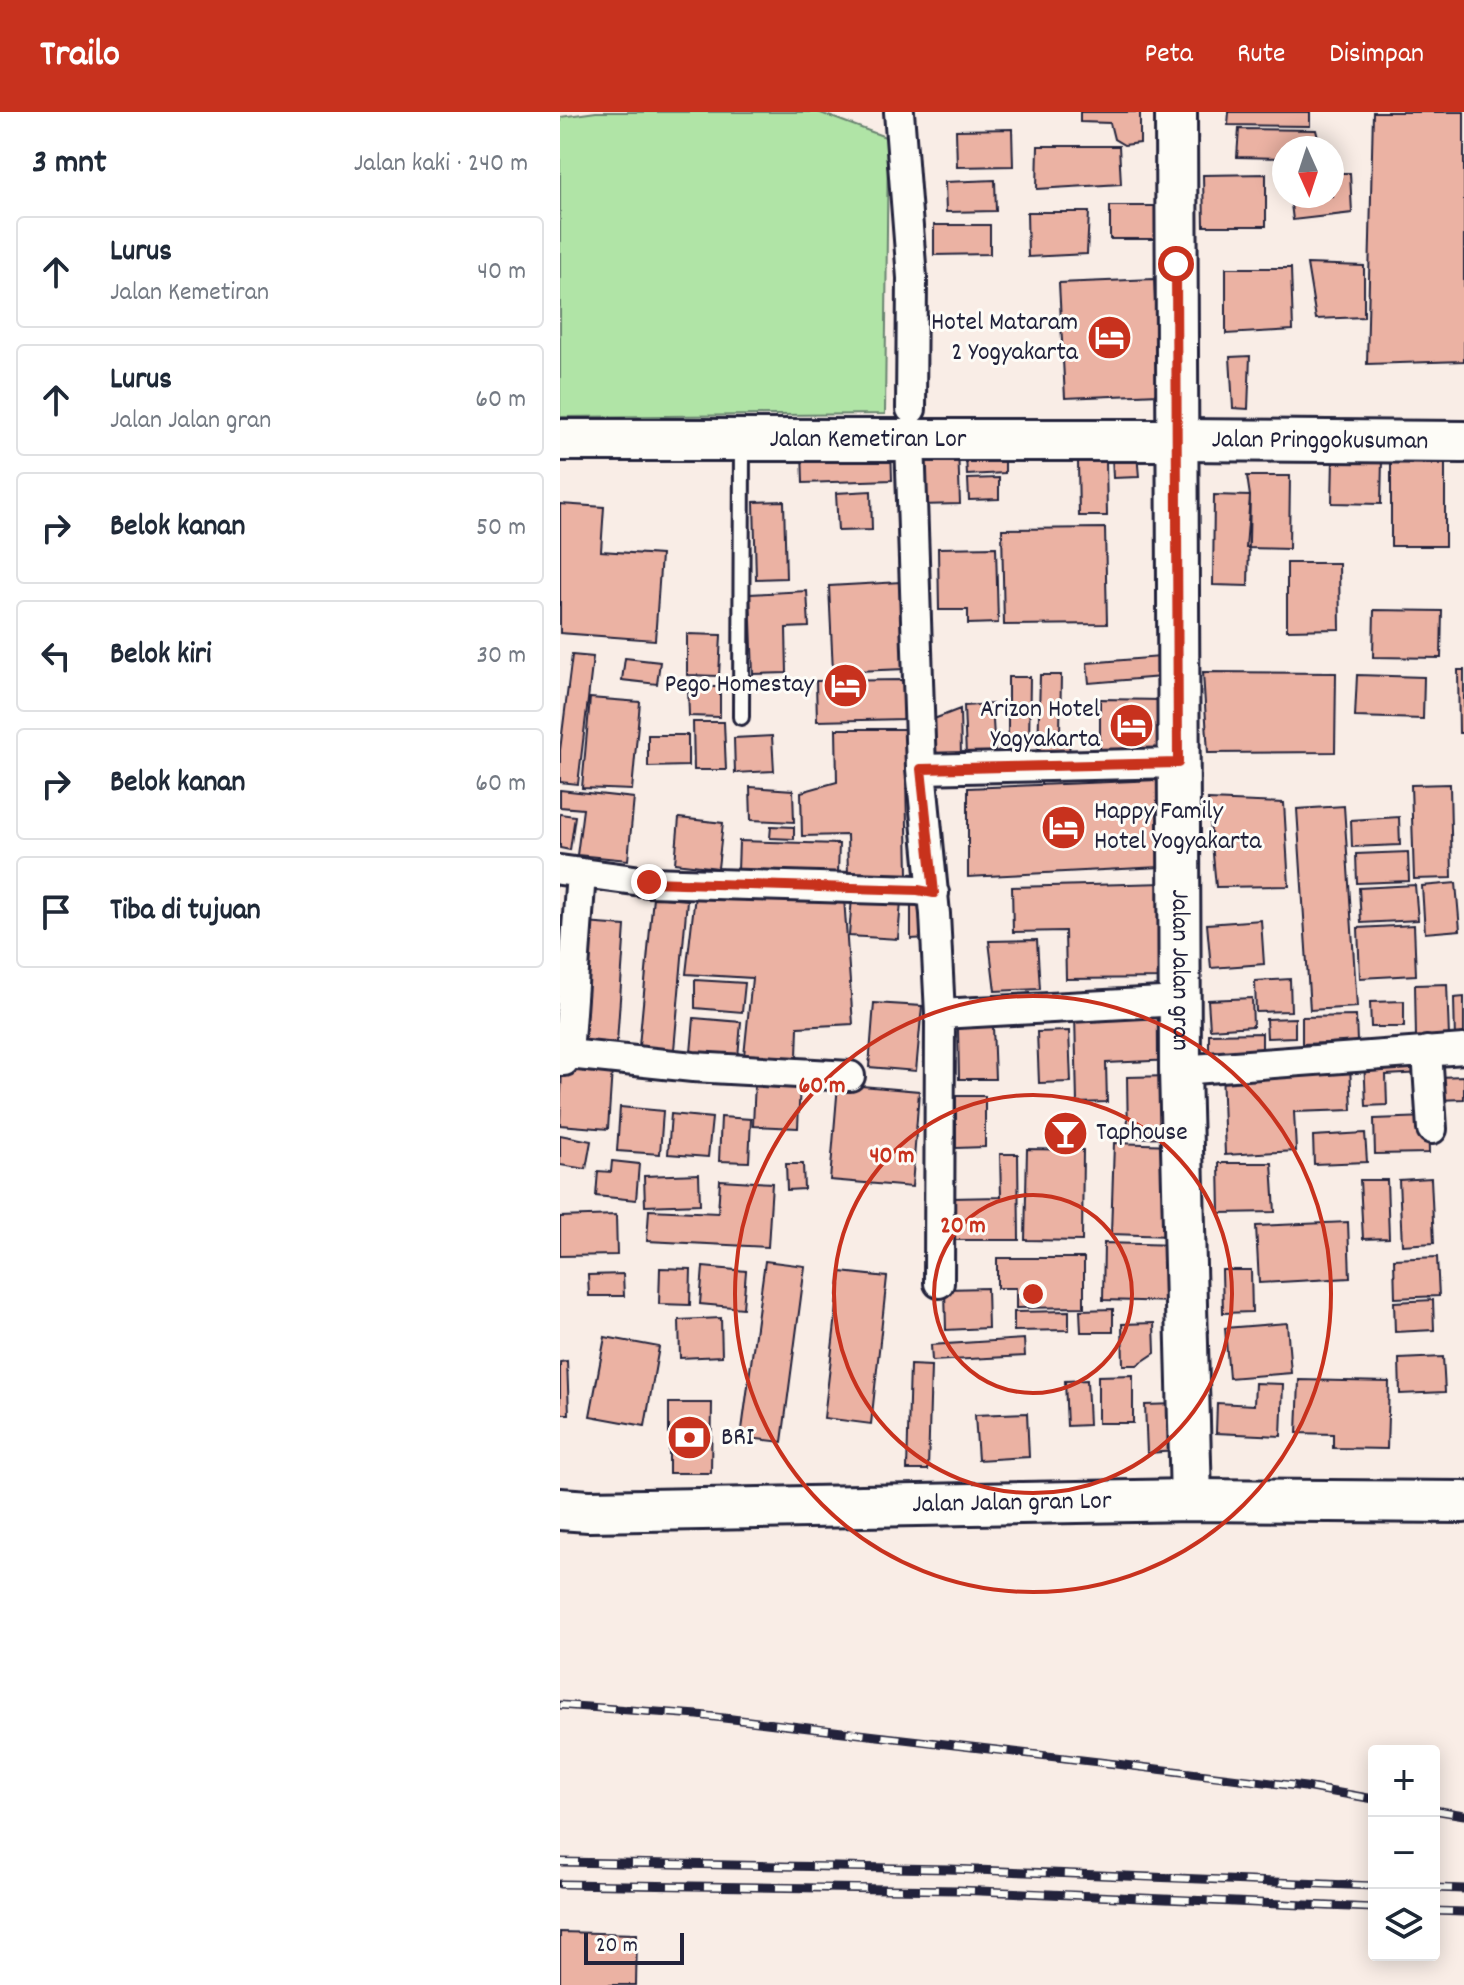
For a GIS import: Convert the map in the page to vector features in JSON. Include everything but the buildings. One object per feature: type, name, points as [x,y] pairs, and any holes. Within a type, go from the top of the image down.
[{"type":"street","points":[[899,112],[912,278],[910,425],[921,769],[934,893],[940,1014],[939,1283]]},
{"type":"street","name":"Jalan Jalan gran","points":[[1176,112],[1180,1070],[1191,1500]]},
{"type":"street","name":"Jalan Kemetiran Lor","points":[[560,440],[742,440],[910,425],[1177,440]]},
{"type":"street","name":"Jalan Pringgokusuman","points":[[1177,440],[1464,442]]},
{"type":"street","points":[[921,769],[1178,763]]},
{"type":"street","points":[[850,1076],[564,1057],[571,872],[649,882],[934,893]]},
{"type":"street","points":[[940,1014],[1180,1001]]},
{"type":"street","points":[[1180,1070],[1464,1049]]},
{"type":"street","points":[[1427,1051],[1432,1129]]},
{"type":"street","name":"Jalan Jalan gran Lor","points":[[560,1509],[589,1511],[1191,1500],[1464,1502]]},
{"type":"lane","points":[[741,717],[742,440]]},
{"type":"green space","points":[[596,112],[818,112],[888,138],[885,414],[560,417],[560,117]]},
{"type":"railway","points":[[560,1705],[698,1715],[1305,1787],[1368,1798]]},
{"type":"railway","points":[[1440,1811],[1464,1815]]},
{"type":"railway","points":[[560,1862],[949,1869],[1368,1886]]},
{"type":"railway","points":[[560,1884],[957,1890],[1368,1908]]},
{"type":"railway","points":[[1440,1888],[1464,1889]]},
{"type":"railway","points":[[1440,1911],[1464,1912]]},
{"type":"place","name":"Hotel Mataram 2 Yogyakarta","points":[[1109,338]]},
{"type":"place","name":"Pego Homestay","points":[[845,685]]},
{"type":"place","name":"Arizon Hotel Yogyakarta","points":[[1131,725]]},
{"type":"place","name":"Happy Family Hotel Yogyakarta","points":[[1063,827]]},
{"type":"place","name":"Taphouse","points":[[1065,1133]]},
{"type":"place","name":"BRI","points":[[690,1438]]},
{"type":"route","points":[[649,882],[934,893],[921,769],[1178,763],[1176,264]]}]
